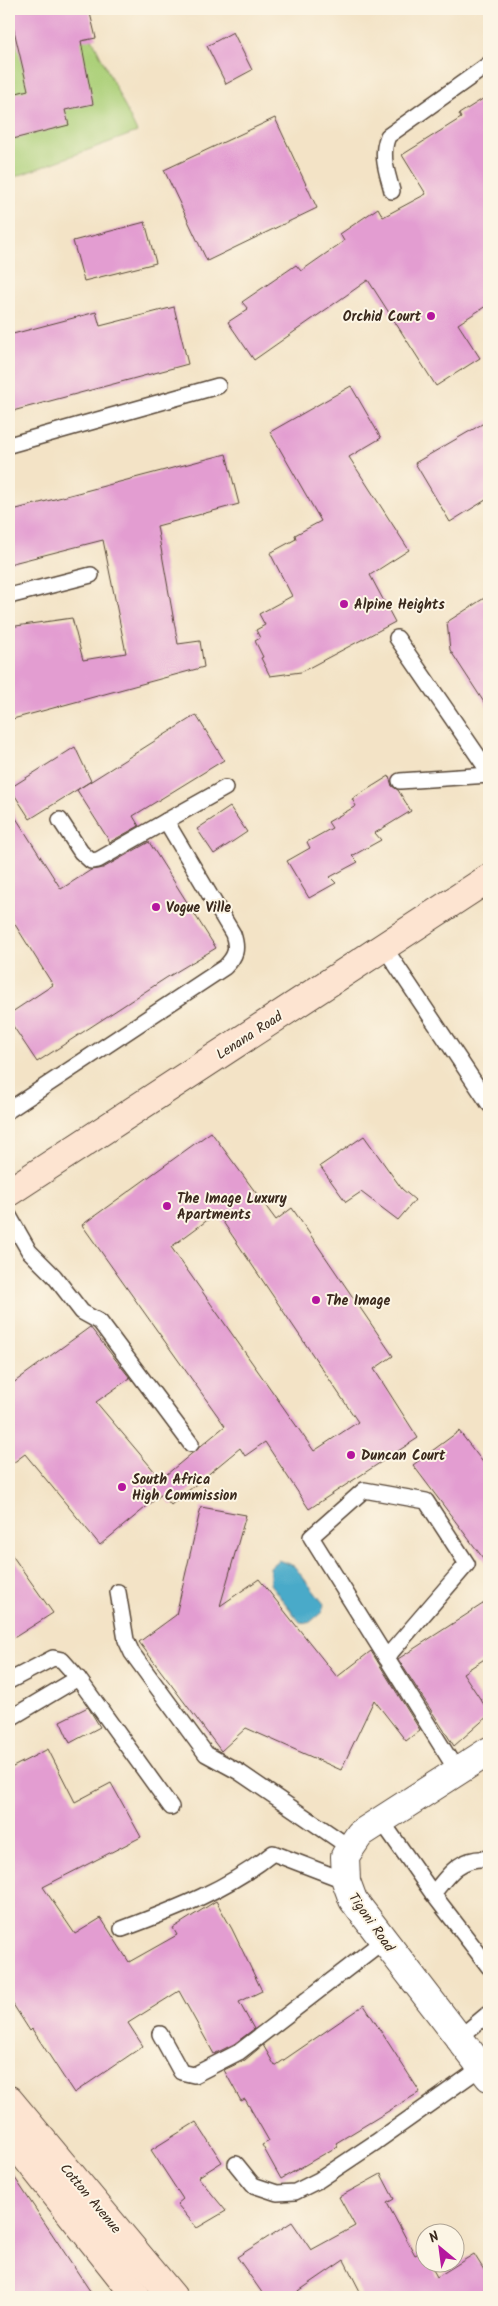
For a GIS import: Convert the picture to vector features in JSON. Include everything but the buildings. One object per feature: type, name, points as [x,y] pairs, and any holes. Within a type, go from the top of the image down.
[{"type":"street","name":"Lenana Road","points":[[9,1192],[489,878]]},
{"type":"street","points":[[349,1847],[360,1834],[489,1750]]},
{"type":"street","name":"Tigoni Road","points":[[349,1847],[345,1856],[346,1881],[354,1900],[383,1941],[485,2072]]},
{"type":"street","name":"Cotton Avenue","points":[[9,2100],[173,2297]]},
{"type":"street","name":"Cotton Avenue","points":[[9,2136],[137,2297]]},
{"type":"lane","points":[[392,191],[383,158],[383,147],[388,136],[489,64]]},
{"type":"lane","points":[[9,444],[218,386]]},
{"type":"lane","points":[[9,596],[91,575]]},
{"type":"lane","points":[[396,638],[489,774],[400,781]]},
{"type":"lane","points":[[60,820],[81,852],[91,860],[98,860],[225,788]]},
{"type":"lane","points":[[9,1110],[201,984],[233,959],[237,944],[233,934],[166,821]]},
{"type":"lane","points":[[384,948],[489,1104]]},
{"type":"lane","points":[[9,1216],[29,1252],[54,1276],[82,1312],[100,1322],[191,1444]]},
{"type":"lane","points":[[386,1658],[468,1564],[426,1501],[364,1490],[311,1537],[386,1658],[457,1771]]},
{"type":"lane","points":[[118,1592],[126,1640],[132,1653],[201,1750],[214,1761],[239,1772],[349,1847]]},
{"type":"lane","points":[[9,1680],[53,1658],[62,1660],[78,1678],[171,1807]]},
{"type":"lane","points":[[9,1719],[78,1678]]},
{"type":"lane","points":[[381,1820],[433,1894],[489,1967]]},
{"type":"lane","points":[[122,1929],[214,1892],[247,1874],[273,1854],[346,1881]]},
{"type":"lane","points":[[433,1894],[451,1870],[477,1858],[489,1859]]},
{"type":"lane","points":[[160,2034],[181,2072],[194,2075],[239,2052],[383,1941]]},
{"type":"lane","points":[[459,2038],[489,2013]]},
{"type":"lane","points":[[236,2164],[253,2185],[277,2193],[295,2192],[319,2180],[485,2072]]},
{"type":"green space","points":[[9,9],[78,9],[137,132],[9,179]]},
{"type":"water","points":[[278,1560],[294,1566],[324,1604],[322,1612],[309,1623],[300,1622],[270,1584],[270,1567]]},
{"type":"place","name":"Orchid Court","points":[[431,316]]},
{"type":"place","name":"Alpine Heights","points":[[344,604]]},
{"type":"place","name":"Vogue Ville","points":[[156,907]]},
{"type":"place","name":"The Image Luxury Apartments","points":[[167,1206]]},
{"type":"place","name":"The Image","points":[[316,1300]]},
{"type":"place","name":"Duncan Court","points":[[351,1455]]},
{"type":"place","name":"South Africa High Commission","points":[[122,1487]]}]
